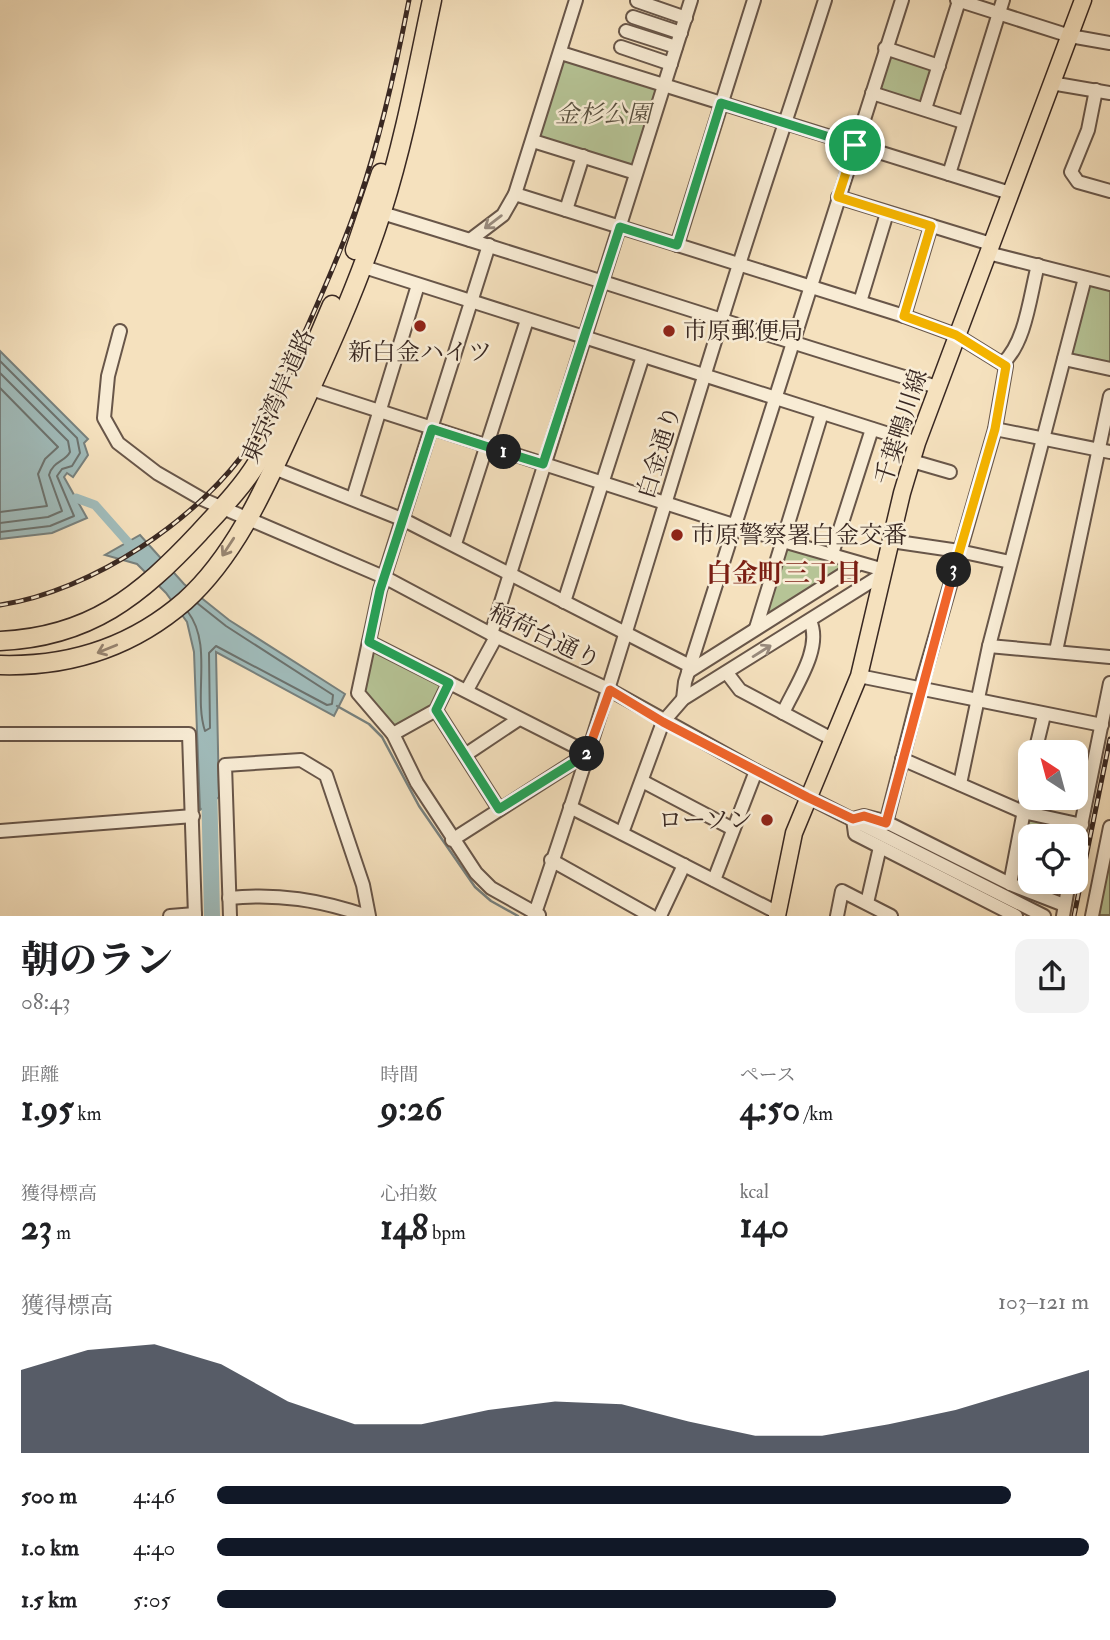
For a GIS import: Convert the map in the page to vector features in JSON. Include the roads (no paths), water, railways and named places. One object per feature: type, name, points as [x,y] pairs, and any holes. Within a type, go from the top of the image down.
[{"type":"highway","name":"東京湾岸道路","points":[[0,664],[47,663],[95,654],[123,643],[166,616],[210,575],[247,519],[274,468],[377,187],[423,0]]},
{"type":"highway","name":"東京湾岸道路","points":[[0,641],[30,639],[77,628],[108,613],[143,588],[187,546],[222,508],[259,461],[304,387],[361,267],[382,213],[404,132],[432,0]]},
{"type":"main road","name":"千葉鴨川線","points":[[778,914],[789,851],[807,797],[834,740],[859,676],[883,572],[918,443],[1083,0]]},
{"type":"street","points":[[470,240],[503,215],[515,194],[576,0]]},
{"type":"street","points":[[467,691],[494,636],[509,573],[691,0]]},
{"type":"street","points":[[677,245],[754,0]]},
{"type":"street","name":"白金通り","points":[[536,914],[551,860],[610,690],[624,633],[721,321],[825,0]]},
{"type":"street","points":[[683,699],[689,669],[791,343],[902,0]]},
{"type":"street","points":[[925,109],[958,0],[1000,6],[1070,36],[1110,43]]},
{"type":"street","points":[[637,1],[686,18]]},
{"type":"street","points":[[949,174],[1000,6]]},
{"type":"street","points":[[633,18],[681,33]]},
{"type":"street","points":[[626,31],[676,47]]},
{"type":"street","points":[[621,47],[671,64]]},
{"type":"street","points":[[885,48],[939,66]]},
{"type":"street","points":[[561,52],[1010,193]]},
{"type":"street","points":[[1051,83],[1110,93]]},
{"type":"street","points":[[1096,90],[1088,130],[1071,172],[1078,182],[1110,191]]},
{"type":"street","points":[[872,93],[963,122]]},
{"type":"street","points":[[533,141],[636,173]]},
{"type":"street","points":[[566,209],[583,156]]},
{"type":"street","points":[[515,194],[904,316],[956,335],[1003,363],[1005,374],[995,429],[920,690],[886,823]]},
{"type":"street","points":[[838,197],[931,226],[1038,265],[1110,284]]},
{"type":"street","points":[[382,213],[603,279],[721,321],[937,387]]},
{"type":"street","points":[[860,303],[887,213]]},
{"type":"street","points":[[904,316],[931,226]]},
{"type":"street","points":[[489,245],[386,579],[358,694],[393,734],[452,839],[476,873],[491,888],[536,914]]},
{"type":"street","points":[[1003,363],[1010,356],[1018,339],[1038,265]]},
{"type":"street","points":[[361,267],[918,443]]},
{"type":"street","points":[[960,784],[989,646],[1085,278]]},
{"type":"street","points":[[353,498],[418,285]]},
{"type":"street","points":[[455,544],[527,320]]},
{"type":"street","name":"稲荷台通り","points":[[120,331],[103,409],[106,426],[129,453],[157,473],[222,508],[386,579],[494,636],[610,690],[663,722],[756,771],[979,885],[1044,915]]},
{"type":"street","points":[[564,602],[643,356]]},
{"type":"street","points":[[1064,359],[1110,369]]},
{"type":"street","points":[[304,387],[883,572]]},
{"type":"street","points":[[1056,651],[1104,451],[1110,396]]},
{"type":"street","points":[[757,628],[822,413]]},
{"type":"street","points":[[832,554],[872,429]]},
{"type":"street","points":[[995,429],[1104,451]]},
{"type":"street","points":[[912,461],[950,472]]},
{"type":"street","points":[[274,468],[353,498],[455,544],[689,669]]},
{"type":"street","points":[[891,541],[1010,562]]},
{"type":"street","points":[[689,669],[859,564]]},
{"type":"street","points":[[622,833],[663,722],[683,699],[810,621],[883,572]]},
{"type":"street","points":[[783,713],[808,660],[813,628],[810,621]]},
{"type":"street","points":[[369,642],[588,753]]},
{"type":"street","points":[[989,646],[1110,657]]},
{"type":"street","points":[[727,673],[740,690],[834,740]]},
{"type":"street","points":[[859,676],[1101,725]]},
{"type":"street","points":[[393,734],[436,710],[449,683]]},
{"type":"street","points":[[1082,824],[1110,683]]},
{"type":"street","points":[[436,710],[499,809]]},
{"type":"street","points":[[1038,740],[1044,715]]},
{"type":"street","points":[[465,755],[519,719]]},
{"type":"street","points":[[0,734],[189,734],[195,915],[170,915]]},
{"type":"street","points":[[452,839],[588,753]]},
{"type":"street","points":[[902,759],[1023,812],[1077,824]]},
{"type":"street","points":[[229,898],[256,895],[296,898],[325,902],[368,915],[363,885],[326,775],[301,760],[225,765],[229,898],[230,915]]},
{"type":"street","points":[[714,880],[756,771]]},
{"type":"street","points":[[642,781],[733,830]]},
{"type":"street","points":[[570,807],[778,914]]},
{"type":"street","points":[[1010,884],[1023,812]]},
{"type":"street","points":[[0,831],[193,816]]},
{"type":"street","points":[[1007,914],[855,834],[853,819],[864,816],[886,823],[1063,910]]},
{"type":"street","points":[[1092,915],[1110,827]]},
{"type":"street","points":[[867,903],[880,847]]},
{"type":"street","points":[[551,860],[652,915]]},
{"type":"street","points":[[660,915],[684,865]]},
{"type":"street","points":[[837,915],[842,891],[891,915]]},
{"type":"water","points":[[0,351],[88,439],[84,443],[88,455],[73,477],[67,473],[64,477],[87,518],[52,533],[0,539]]},
{"type":"water","points":[[140,535],[184,584],[229,620],[345,694],[334,716],[216,652],[219,797],[200,810],[194,652],[187,622],[166,593],[137,564],[105,555]]},
{"type":"waterway","points":[[76,498],[95,505],[134,549]]},
{"type":"waterway","points":[[337,706],[369,724],[382,737],[419,806],[475,887],[491,901],[518,916]]},
{"type":"waterway","points":[[209,782],[212,916]]},
{"type":"railway","points":[[0,605],[35,597],[71,584],[106,568],[141,547],[174,524],[204,498],[230,471],[252,442],[276,395],[352,219],[381,126],[409,0]]},
{"type":"railway","points":[[1074,916],[1110,739]]},
{"type":"place","name":"新白金ハイツ","points":[[420,326]]},
{"type":"place","name":"市原郵便局","points":[[669,331]]},
{"type":"place","name":"市原警察署白金交番","points":[[677,535]]},
{"type":"place","name":"ローソン","points":[[767,820]]},
{"type":"district","name":"白金町三丁目","points":[[784,573]]},
{"type":"park label","name":"金杉公園","points":[[603,114]]}]
